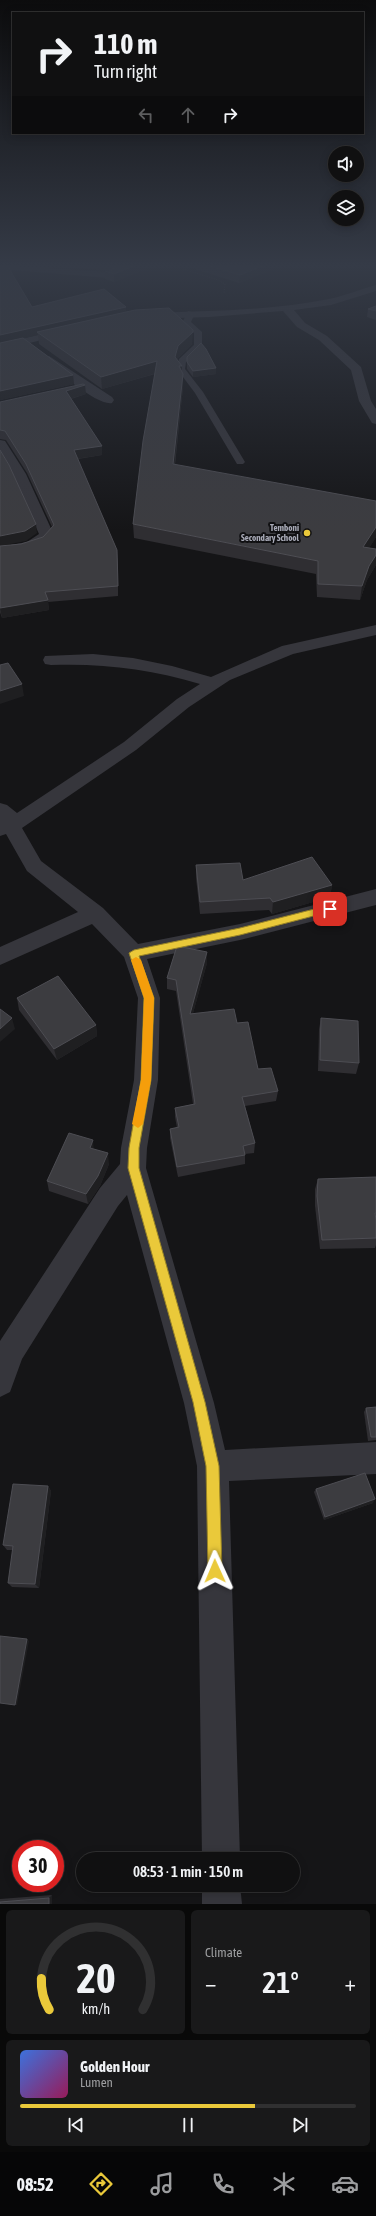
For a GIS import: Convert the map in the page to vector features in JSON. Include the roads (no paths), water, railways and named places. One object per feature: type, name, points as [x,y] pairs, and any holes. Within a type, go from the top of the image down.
[{"type":"street","points":[[42,354],[86,387],[108,400]]},
{"type":"street","points":[[340,354],[357,369],[364,401],[376,420]]},
{"type":"street","points":[[70,390],[86,387]]},
{"type":"street","points":[[0,444],[19,474],[46,535],[43,541],[28,546],[0,551]]},
{"type":"street","points":[[221,1852],[213,1466],[199,1402],[133,1168],[134,1148],[146,1080],[149,998],[134,953],[95,914],[34,866],[7,822],[130,746],[183,703],[213,684],[251,664],[288,650],[376,630]]},
{"type":"street","points":[[51,660],[97,658],[117,660],[162,669],[213,684]]},
{"type":"street","points":[[134,953],[240,932],[376,897]]},
{"type":"street","points":[[0,956],[95,914]]},
{"type":"street","points":[[0,1382],[10,1352],[109,1197],[133,1168]]},
{"type":"street","points":[[213,1466],[376,1458]]},
{"type":"street","points":[[222,1892],[222,1904]]},
{"type":"lane","points":[[190,354],[182,361],[181,369],[199,392],[240,462]]},
{"type":"place","name":"Temboni Secondary School","points":[[307,533]]}]
